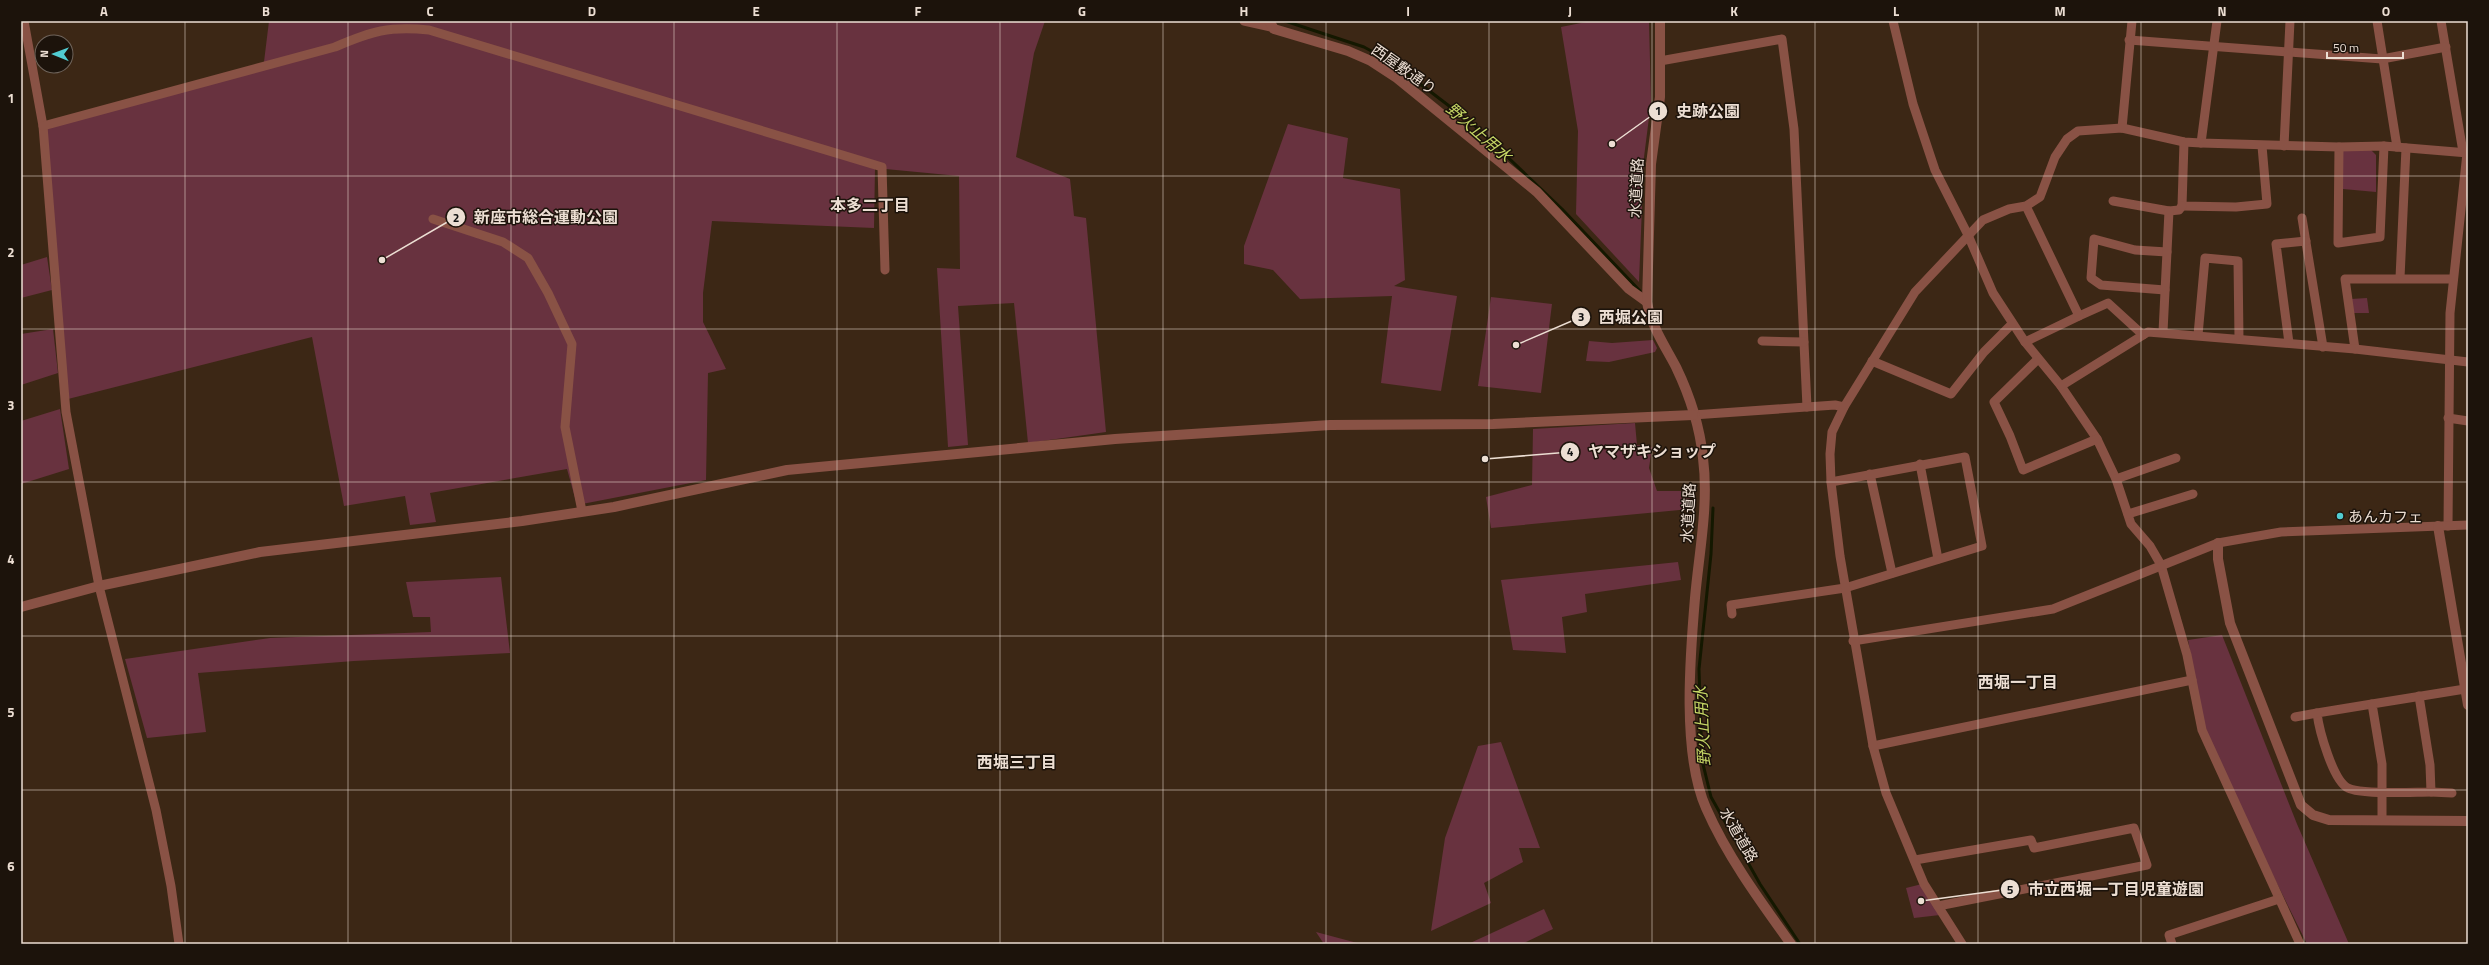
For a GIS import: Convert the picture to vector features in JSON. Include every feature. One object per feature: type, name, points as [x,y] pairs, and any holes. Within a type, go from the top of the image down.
[{"type":"street","points":[[24,21],[44,126],[66,412],[99,586],[156,810],[171,886],[179,944]]},
{"type":"street","points":[[1244,21],[1270,24]]},
{"type":"street","name":"水道道路","points":[[1660,21],[1658,116],[1650,183],[1647,302],[1652,321],[1677,369],[1693,414],[1703,458],[1704,476],[1700,554],[1692,632],[1692,740],[1698,782],[1706,807],[1723,839],[1791,944]]},
{"type":"street","points":[[1893,21],[1913,104],[1935,170],[1968,235],[1993,293],[2012,324],[2038,359],[2061,386],[2097,439],[2116,479],[2131,524],[2150,546],[2161,565],[2187,654],[2202,730],[2300,944]]},
{"type":"street","points":[[2122,128],[2132,21]]},
{"type":"street","points":[[2201,143],[2215,46],[2217,21]]},
{"type":"street","points":[[2284,146],[2290,21]]},
{"type":"street","points":[[2376,21],[2382,59],[2402,147],[2400,278]]},
{"type":"street","points":[[2441,21],[2466,153],[2453,279],[2448,360],[2448,418],[2443,526],[2468,705]]},
{"type":"street","name":"西屋敷通り","points":[[1270,24],[1348,51],[1371,61],[1397,78],[1537,192],[1629,289],[1647,302]]},
{"type":"street","points":[[44,126],[335,46],[368,33],[400,27],[429,30],[882,167],[885,270]]},
{"type":"street","points":[[1660,61],[1782,39],[1794,129],[1808,407]]},
{"type":"street","points":[[2130,40],[2382,59],[2446,46]]},
{"type":"street","points":[[1962,944],[1924,884],[1886,793],[1873,746],[1853,641],[1831,482],[1830,454],[1832,432],[1844,407],[1915,292],[1983,220],[2009,209],[2026,206],[2040,197],[2055,157],[2066,139],[2083,130],[2122,128],[2184,142],[2262,146],[2384,146],[2466,153]]},
{"type":"street","points":[[2113,201],[2169,211],[2180,210],[2182,206],[2184,142]]},
{"type":"street","points":[[2182,206],[2236,207],[2267,204],[2262,146]]},
{"type":"street","points":[[2340,147],[2338,243],[2380,237],[2384,146]]},
{"type":"street","points":[[2026,206],[2080,316]]},
{"type":"street","points":[[2163,332],[2169,211]]},
{"type":"street","points":[[2302,218],[2323,347]]},
{"type":"street","points":[[433,219],[503,242],[528,258],[548,293],[572,344],[565,427],[582,511]]},
{"type":"street","points":[[2165,290],[2101,285],[2091,278],[2094,239],[2135,250],[2167,252]]},
{"type":"street","points":[[2289,343],[2276,244],[2306,241]]},
{"type":"street","points":[[2198,335],[2205,258],[2238,261],[2239,339]]},
{"type":"street","points":[[2355,349],[2345,279],[2453,279]]},
{"type":"street","points":[[2025,342],[2108,303],[2143,335]]},
{"type":"street","points":[[1872,361],[1951,394],[1984,352],[2012,324]]},
{"type":"street","points":[[2061,386],[2148,332],[2163,332],[2355,349],[2468,362]]},
{"type":"street","points":[[1762,341],[1804,342]]},
{"type":"street","points":[[2038,359],[1994,402],[2010,436],[2023,470],[2097,439]]},
{"type":"street","points":[[21,607],[99,586],[260,552],[522,521],[614,507],[781,471],[1115,439],[1330,425],[1493,424],[1835,405],[1844,407]]},
{"type":"street","points":[[2448,418],[2468,421]]},
{"type":"street","points":[[1732,614],[1731,605],[1845,588],[1982,546],[1965,457],[1920,464],[1831,482]]},
{"type":"street","points":[[2116,479],[2176,458]]},
{"type":"street","points":[[1920,464],[1938,559]]},
{"type":"street","points":[[1870,474],[1892,573]]},
{"type":"street","points":[[2128,514],[2193,494]]},
{"type":"street","points":[[1853,641],[2053,609],[2218,543],[2281,532],[2468,525]]},
{"type":"street","points":[[2218,543],[2218,559],[2230,623],[2300,805],[2313,815],[2329,820],[2468,821]]},
{"type":"street","points":[[1873,746],[2192,680]]},
{"type":"street","points":[[2296,717],[2465,689]]},
{"type":"street","points":[[2420,696],[2430,760],[2432,792]]},
{"type":"street","points":[[2372,704],[2382,764],[2382,820]]},
{"type":"street","points":[[2317,713],[2320,731],[2340,782],[2354,790],[2452,793]]},
{"type":"street","points":[[1915,860],[2031,840],[2034,848],[2134,828],[2147,865],[1938,906]]},
{"type":"street","points":[[2172,944],[2169,935],[2279,899]]},
{"type":"shaded area","points":[[269,21],[1045,21],[1034,53],[1016,157],[1070,179],[1074,216],[1086,218],[1106,432],[1028,443],[1014,303],[958,306],[968,445],[948,447],[937,268],[960,269],[959,176],[875,168],[874,228],[712,221],[703,293],[703,322],[726,369],[708,373],[706,480],[577,505],[567,469],[430,493],[436,522],[410,525],[405,496],[344,506],[312,337],[68,399],[46,127],[263,70]]},
{"type":"shaded area","points":[[1591,21],[1649,21],[1651,102],[1644,157],[1639,282],[1576,214],[1578,131],[1561,27]]},
{"type":"shaded area","points":[[1288,124],[1348,138],[1343,178],[1400,189],[1405,280],[1394,286],[1457,296],[1441,391],[1381,383],[1392,296],[1300,299],[1273,270],[1244,264],[1244,246]]},
{"type":"shaded area","points":[[2343,148],[2371,150],[2376,155],[2376,192],[2343,189]]},
{"type":"shaded area","points":[[47,257],[52,290],[21,298],[21,265]]},
{"type":"shaded area","points":[[1491,297],[1552,304],[1541,393],[1478,386]]},
{"type":"shaded area","points":[[2367,298],[2369,313],[2353,313],[2351,299]]},
{"type":"shaded area","points":[[53,329],[58,373],[21,385],[21,334]]},
{"type":"shaded area","points":[[1653,340],[1657,348],[1655,352],[1609,362],[1586,361],[1589,341],[1612,343]]},
{"type":"shaded area","points":[[60,409],[69,469],[21,484],[21,421]]},
{"type":"shaded area","points":[[1635,423],[1637,445],[1652,447],[1649,468],[1657,491],[1690,491],[1690,509],[1491,528],[1486,497],[1532,485],[1533,429]]},
{"type":"shaded area","points":[[1678,562],[1681,580],[1585,594],[1587,612],[1562,617],[1566,653],[1513,650],[1501,580]]},
{"type":"shaded area","points":[[501,577],[510,653],[354,661],[198,673],[206,732],[147,738],[125,659],[270,638],[431,632],[430,617],[413,617],[406,582]]},
{"type":"shaded area","points":[[2222,635],[2297,824],[2349,944],[2307,944],[2249,827],[2205,730],[2188,640]]},
{"type":"shaded area","points":[[1501,742],[1540,848],[1519,848],[1523,862],[1484,883],[1491,903],[1431,931],[1445,838],[1478,746]]},
{"type":"shaded area","points":[[1922,884],[1940,915],[1914,918],[1906,888]]},
{"type":"shaded area","points":[[1544,909],[1553,929],[1522,944],[1468,944]]},
{"type":"shaded area","points":[[1316,932],[1361,944],[1324,944]]},
{"type":"waterway","name":"野火止用水","points":[[1285,21],[1364,47],[1393,63],[1474,125],[1562,209],[1640,291]]},
{"type":"waterway","name":"野火止用水","points":[[1713,508],[1711,554],[1699,669],[1702,760],[1711,797],[1760,884],[1800,944]]},
{"type":"place","name":"史跡公園","points":[[1612,144]]},
{"type":"place","name":"新座市総合運動公園","points":[[382,260]]},
{"type":"place","name":"西堀公園","points":[[1516,345]]},
{"type":"place","name":"ヤマザキショップ","points":[[1485,459]]},
{"type":"place","name":"あんカフェ","points":[[2340,516]]},
{"type":"place","name":"市立西堀一丁目児童遊園","points":[[1921,901]]},
{"type":"district","name":"本多二丁目","points":[[870,205]]},
{"type":"district","name":"西堀一丁目","points":[[2018,682]]},
{"type":"district","name":"西堀三丁目","points":[[1017,762]]}]
